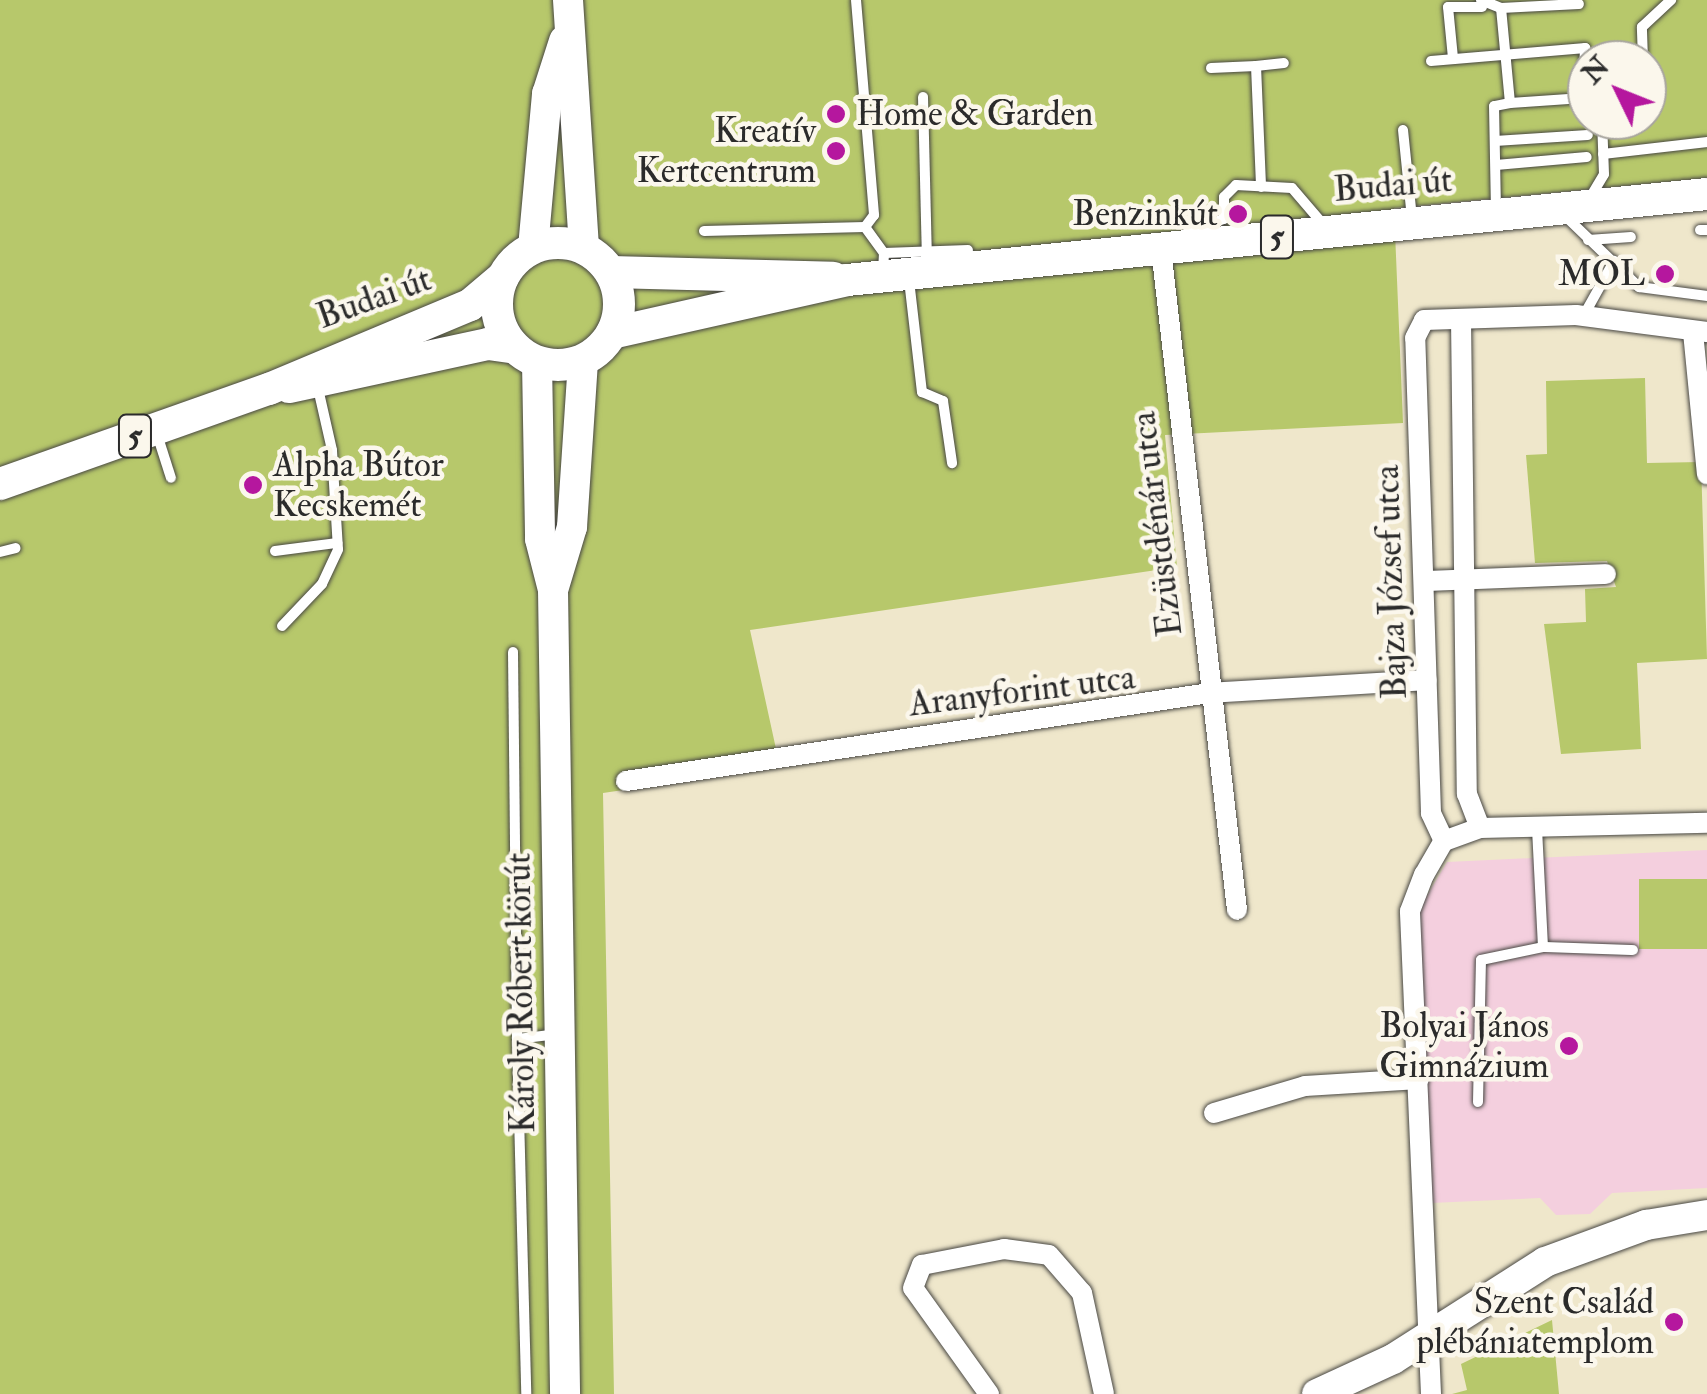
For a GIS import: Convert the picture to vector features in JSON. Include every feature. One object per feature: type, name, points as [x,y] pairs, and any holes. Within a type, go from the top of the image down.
[{"type":"main road","name":"Budai út","points":[[612,333],[906,266],[1152,250],[1707,194]]},
{"type":"main road","points":[[533,248],[584,248],[611,272],[620,302],[612,333],[583,360]]},
{"type":"main road","name":"5","points":[[502,277],[533,248]]},
{"type":"main road","name":"Budai út","points":[[611,272],[776,270],[847,280]]},
{"type":"main road","points":[[502,277],[498,314],[526,355]]},
{"type":"main road","name":"Budai út","points":[[0,484],[270,389],[470,306],[502,277]]},
{"type":"main road","name":"Budai út","points":[[270,389],[317,384],[488,344],[526,355]]},
{"type":"main road","name":"5","points":[[526,355],[583,360]]},
{"type":"street","points":[[568,0],[566,33],[584,248]]},
{"type":"street","points":[[533,248],[547,94],[566,33]]},
{"type":"street","name":"Ezüstdénár utca","points":[[1152,250],[1237,910]]},
{"type":"street","points":[[1460,320],[1584,316],[1700,332],[1707,474]]},
{"type":"street","name":"Bajza József utca","points":[[1444,841],[1430,813],[1415,338],[1424,320],[1460,320],[1469,580],[1467,794],[1480,828]]},
{"type":"street","name":"Károly Róbert körút","points":[[526,355],[540,539],[553,590],[564,1394]]},
{"type":"street","name":"Károly Róbert körút","points":[[553,590],[572,528],[583,360]]},
{"type":"street","points":[[1424,582],[1606,574]]},
{"type":"street","name":"Aranyforint utca","points":[[626,781],[1209,693],[1427,680]]},
{"type":"street","points":[[1431,1394],[1410,911],[1444,841],[1480,828],[1707,823]]},
{"type":"street","points":[[1214,1113],[1305,1086],[1419,1079]]},
{"type":"street","points":[[1318,1394],[1559,1256],[1646,1224],[1707,1215]]},
{"type":"street","points":[[990,1394],[913,1288],[922,1265],[1004,1249],[1049,1256],[1082,1293],[1104,1394]]},
{"type":"lane","points":[[856,0],[874,216],[865,227]]},
{"type":"lane","points":[[1642,40],[1642,27],[1671,0]]},
{"type":"lane","points":[[1453,58],[1448,8],[1578,4]]},
{"type":"lane","points":[[1501,8],[1510,103]]},
{"type":"lane","points":[[1431,61],[1584,48],[1583,98],[1494,106],[1496,216]]},
{"type":"lane","points":[[1211,68],[1284,63]]},
{"type":"lane","points":[[1256,66],[1261,187]]},
{"type":"lane","points":[[922,97],[906,266],[922,392],[943,401],[952,463]]},
{"type":"lane","points":[[1402,130],[1412,224]]},
{"type":"lane","points":[[1495,141],[1567,136]]},
{"type":"lane","points":[[1603,140],[1604,174],[1627,203]]},
{"type":"lane","points":[[1603,154],[1707,142]]},
{"type":"lane","points":[[1496,165],[1587,157]]},
{"type":"lane","points":[[1604,174],[1572,207],[1587,240],[1639,286],[1707,296]]},
{"type":"lane","points":[[1152,250],[1224,218],[1224,197],[1236,185],[1292,188],[1332,231]]},
{"type":"lane","points":[[704,231],[865,227],[906,266]]},
{"type":"lane","points":[[1587,240],[1631,237]]},
{"type":"lane","points":[[906,266],[968,250]]},
{"type":"lane","points":[[1584,316],[1614,261]]},
{"type":"lane","points":[[282,626],[322,584],[338,543],[317,384]]},
{"type":"lane","points":[[156,429],[171,478]]},
{"type":"lane","points":[[275,551],[338,543]]},
{"type":"lane","points":[[0,552],[16,548]]},
{"type":"lane","points":[[513,652],[526,1394]]},
{"type":"lane","points":[[1537,826],[1544,947]]},
{"type":"lane","points":[[1478,1102],[1481,960],[1544,947],[1633,950]]},
{"type":"lane","points":[[517,1039],[558,1034]]},
{"type":"shaded area","points":[[1707,850],[1707,1188],[1612,1193],[1590,1214],[1556,1215],[1540,1198],[1431,1203],[1418,911],[1447,862]]},
{"type":"green space","points":[[0,0],[1707,0],[1707,178],[1394,208],[1403,423],[1165,435],[1177,567],[750,630],[780,767],[603,793],[614,1394],[0,1394]]},
{"type":"green space","points":[[1645,378],[1647,463],[1701,462],[1707,659],[1637,663],[1641,749],[1561,754],[1544,624],[1586,622],[1585,589],[1616,587],[1607,561],[1535,563],[1526,455],[1547,454],[1546,381]]},
{"type":"green space","points":[[1639,879],[1707,879],[1707,949],[1639,949]]},
{"type":"green space","points":[[1552,1320],[1559,1394],[1452,1394],[1467,1390],[1461,1364]]},
{"type":"place","name":"Home & Garden","points":[[836,114]]},
{"type":"place","name":"Kreatív Kertcentrum","points":[[836,151]]},
{"type":"place","name":"Benzinkút","points":[[1238,214]]},
{"type":"place","name":"MOL","points":[[1665,274]]},
{"type":"place","name":"Alpha Bútor Kecskemét","points":[[253,485]]},
{"type":"place","name":"Bolyai János Gimnázium","points":[[1569,1046]]},
{"type":"place","name":"Szent Család plébániatemplom","points":[[1674,1322]]}]
